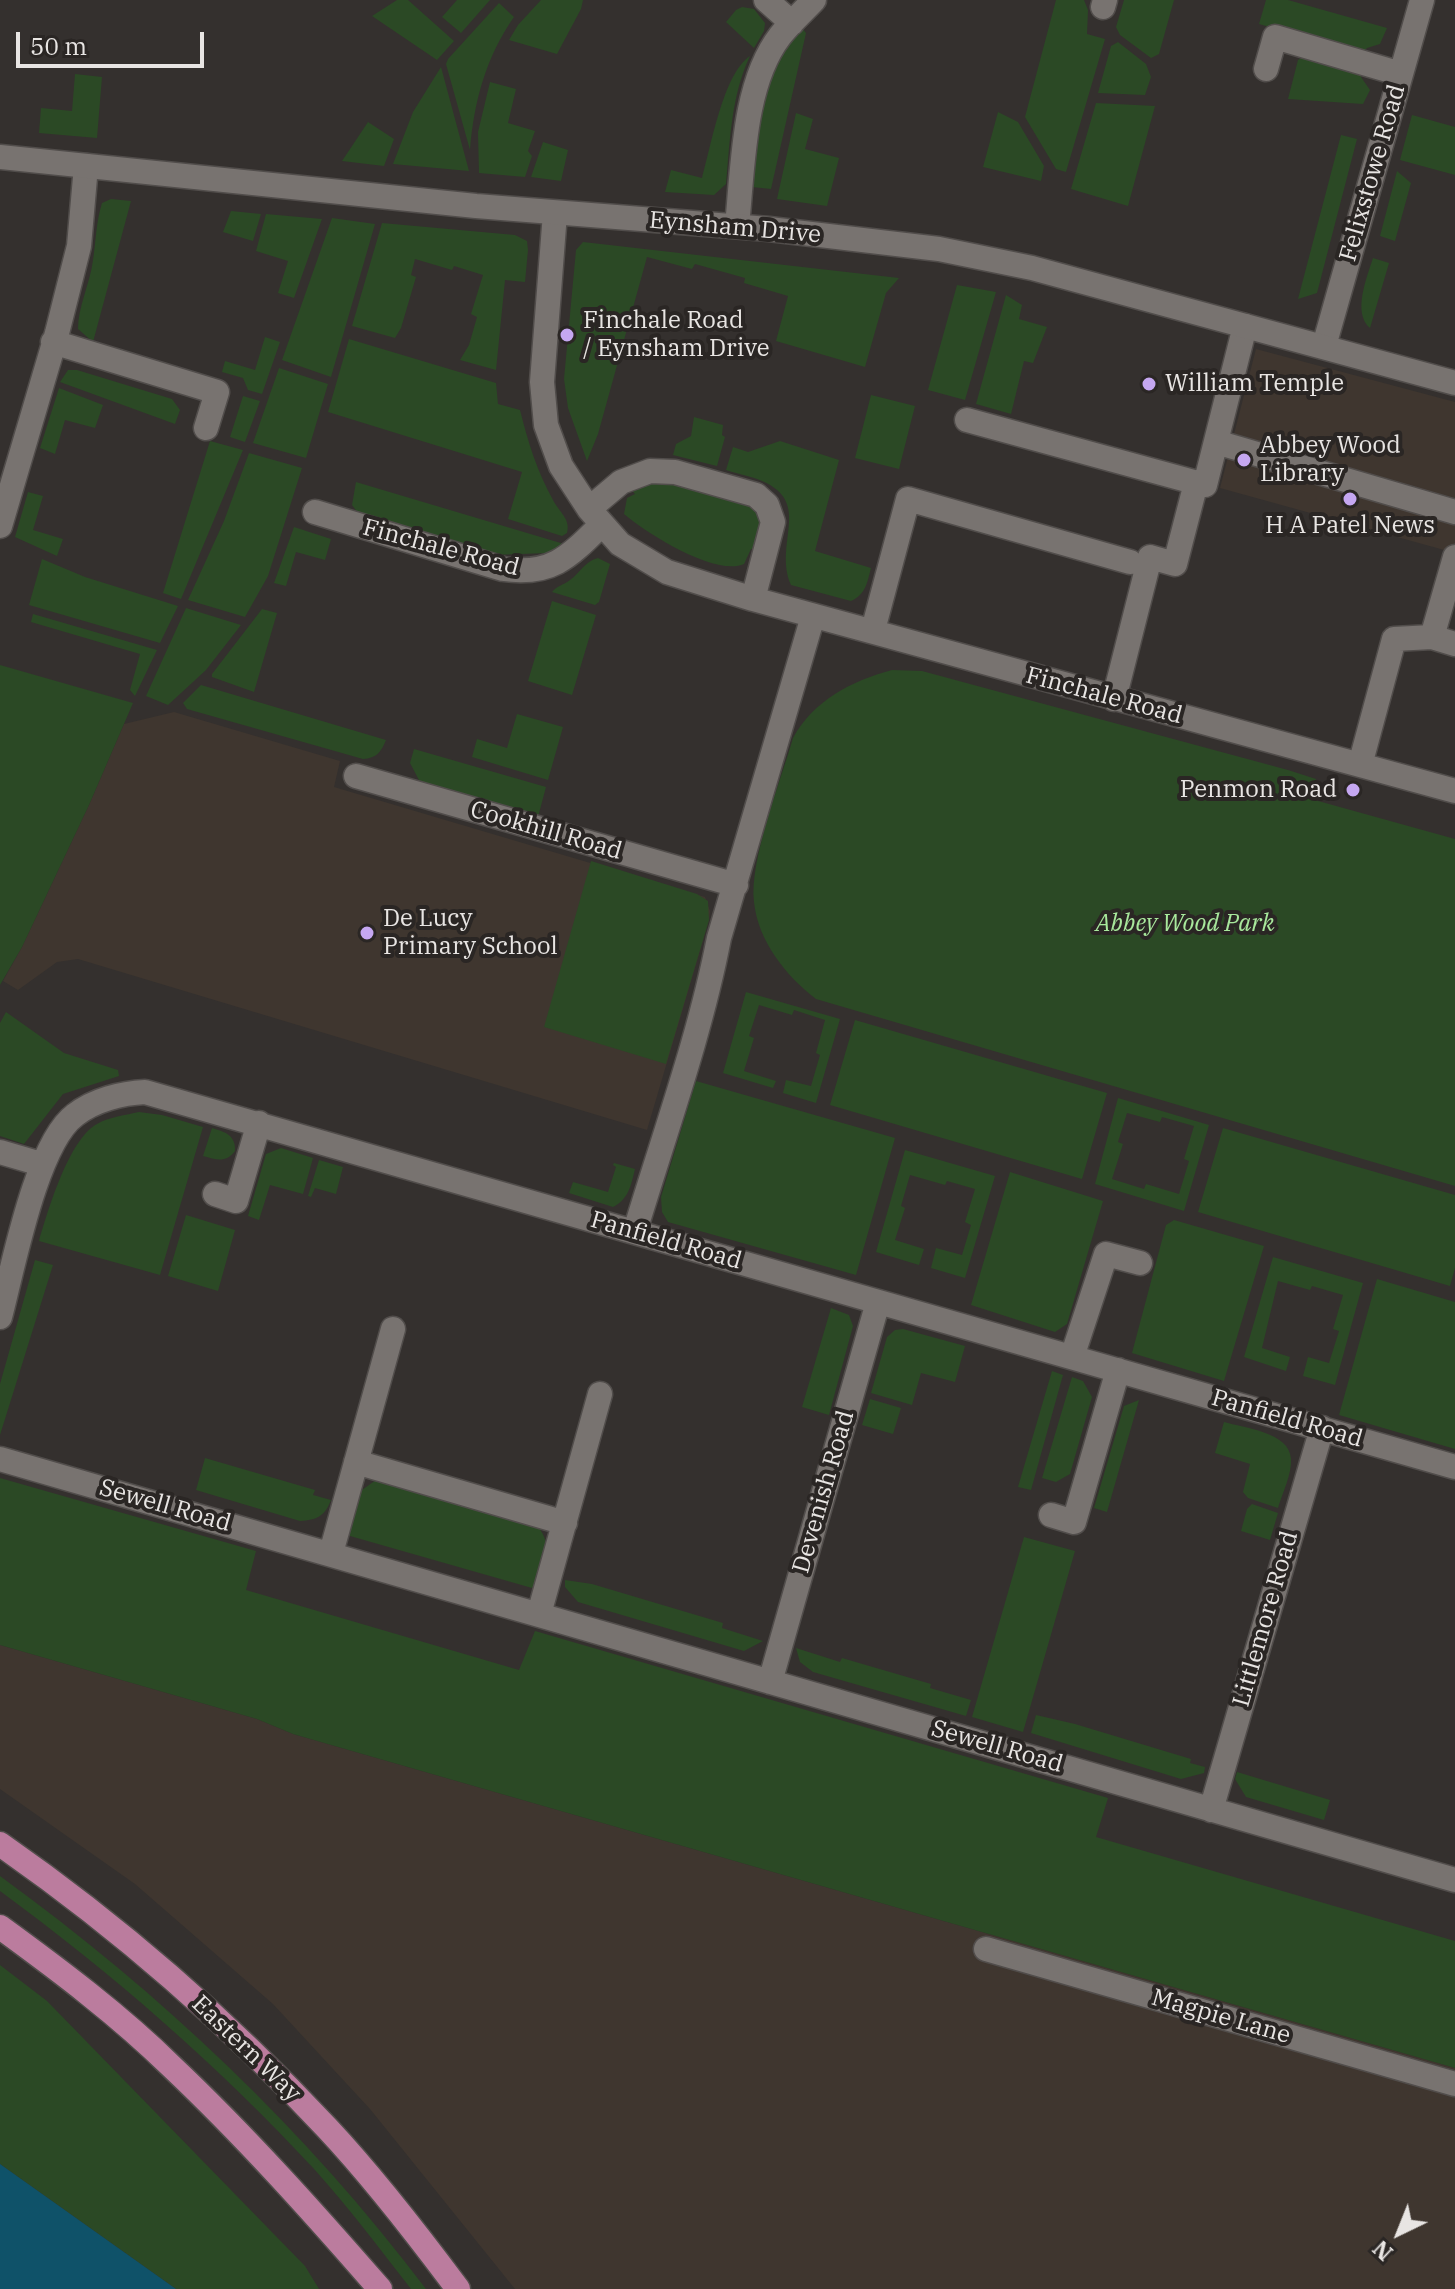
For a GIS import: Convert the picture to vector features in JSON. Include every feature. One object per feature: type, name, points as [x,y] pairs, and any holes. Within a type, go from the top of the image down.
[{"type":"main road","name":"Eastern Way","points":[[0,1844],[131,1942],[264,2065],[328,2129],[458,2289]]},
{"type":"main road","points":[[0,1927],[54,1967],[169,2064],[286,2181],[380,2289]]},
{"type":"street","points":[[766,0],[792,23]]},
{"type":"street","points":[[737,226],[752,101],[764,63],[779,36],[814,0]]},
{"type":"street","name":"Felixstowe Road","points":[[1324,346],[1422,0]]},
{"type":"street","points":[[1266,69],[1275,37],[1401,74]]},
{"type":"street","name":"Eynsham Drive","points":[[0,157],[555,213],[737,226],[961,253],[1032,268],[1455,383]]},
{"type":"street","points":[[0,526],[6,483],[53,342],[79,246],[86,166]]},
{"type":"street","name":"Finchale Road","points":[[555,213],[542,382],[546,425],[561,466],[595,517],[620,544],[667,572],[753,599],[1455,791]]},
{"type":"street","points":[[967,420],[1205,485],[1245,326]]},
{"type":"street","points":[[53,342],[217,392],[206,428]]},
{"type":"street","points":[[1216,442],[1455,512]]},
{"type":"street","name":"Finchale Road","points":[[315,512],[520,572],[549,568],[564,560],[621,482],[650,471],[675,472],[756,495],[767,505],[773,522],[753,599]]},
{"type":"street","points":[[1114,699],[1150,557],[1175,564],[1196,483]]},
{"type":"street","points":[[873,630],[908,499],[1130,562]]},
{"type":"street","points":[[1360,765],[1394,639],[1444,640],[1453,570]]},
{"type":"street","points":[[635,1231],[685,1068],[719,938],[813,616]]},
{"type":"street","name":"Cookhill Road","points":[[356,776],[736,885]]},
{"type":"street","name":"Panfield Road","points":[[0,1317],[41,1164],[60,1131],[75,1114],[119,1095],[145,1092],[1455,1467]]},
{"type":"street","points":[[215,1194],[236,1201],[259,1123]]},
{"type":"street","points":[[0,1152],[41,1164]]},
{"type":"street","points":[[1072,1357],[1106,1254],[1140,1263]]},
{"type":"street","name":"Devenish Road","points":[[770,1682],[878,1302]]},
{"type":"street","points":[[331,1553],[393,1329]]},
{"type":"street","points":[[1051,1515],[1074,1522],[1118,1370]]},
{"type":"street","points":[[539,1614],[600,1394]]},
{"type":"street","name":"Littlemore Road","points":[[1211,1810],[1322,1428]]},
{"type":"street","name":"Sewell Road","points":[[0,1459],[1455,1880]]},
{"type":"street","points":[[356,1462],[565,1523]]},
{"type":"street","name":"Magpie Lane","points":[[986,1949],[1455,2084]]},
{"type":"shaded area","points":[[1256,349],[1455,402],[1455,553],[1220,488]]},
{"type":"shaded area","name":"De Lucy Primary School","points":[[174,712],[340,761],[334,787],[705,897],[710,911],[709,920],[647,1130],[78,959],[57,962],[18,990],[3,981],[89,805],[124,724]]},
{"type":"shaded area","points":[[0,1645],[257,1719],[293,1734],[1455,2068],[1455,2289],[515,2289],[370,2109],[273,2004],[135,1884],[0,1789]]},
{"type":"green space","points":[[397,0],[408,0],[454,41],[437,60],[372,16]]},
{"type":"green space","points":[[457,0],[490,0],[461,33],[442,17]]},
{"type":"green space","points":[[541,0],[583,0],[557,54],[509,40]]},
{"type":"green space","points":[[1056,0],[1084,0],[1088,10],[1087,34],[1105,39],[1066,172],[1056,169],[1025,117]]},
{"type":"green space","points":[[1124,0],[1174,0],[1159,54],[1151,58],[1120,35],[1116,27]]},
{"type":"green space","points":[[1266,0],[1288,0],[1387,28],[1380,44],[1362,53],[1259,24]]},
{"type":"green space","points":[[499,3],[514,17],[496,48],[483,80],[470,150],[446,64]]},
{"type":"green space","points":[[742,7],[754,9],[765,23],[754,48],[726,22]]},
{"type":"green space","points":[[802,28],[806,33],[771,189],[752,187],[760,122],[769,84],[788,47]]},
{"type":"green space","points":[[1118,42],[1146,64],[1151,77],[1145,95],[1098,93],[1111,46]]},
{"type":"green space","points":[[1305,55],[1361,72],[1370,90],[1363,104],[1288,99],[1298,60]]},
{"type":"green space","points":[[750,56],[735,103],[726,184],[714,195],[665,192],[671,170],[702,178],[725,94],[732,78]]},
{"type":"green space","points":[[441,67],[469,171],[393,164],[413,112]]},
{"type":"green space","points":[[75,74],[102,77],[97,138],[39,133],[41,108],[72,111]]},
{"type":"green space","points":[[490,82],[516,89],[508,123],[535,131],[528,151],[532,156],[525,177],[479,173],[478,132]]},
{"type":"green space","points":[[1096,103],[1155,106],[1128,206],[1071,189]]},
{"type":"green space","points":[[998,112],[1018,122],[1044,166],[1041,181],[983,167]]},
{"type":"green space","points":[[796,113],[813,119],[805,149],[839,158],[827,206],[777,199]]},
{"type":"green space","points":[[1412,115],[1455,127],[1455,175],[1400,160]]},
{"type":"green space","points":[[368,122],[394,139],[384,166],[342,161]]},
{"type":"green space","points":[[1341,135],[1357,139],[1317,293],[1298,299]]},
{"type":"green space","points":[[543,142],[568,150],[561,181],[531,177]]},
{"type":"green space","points":[[1397,171],[1411,183],[1395,241],[1380,236]]},
{"type":"green space","points":[[111,199],[131,201],[93,342],[78,329],[79,320],[100,210],[102,203]]},
{"type":"green space","points":[[231,211],[261,214],[253,241],[223,232]]},
{"type":"green space","points":[[266,214],[322,219],[294,298],[278,293],[288,261],[256,251]]},
{"type":"green space","points":[[332,218],[375,224],[331,377],[282,360]]},
{"type":"green space","points":[[382,223],[515,235],[527,241],[525,282],[505,280],[496,370],[460,360],[469,345],[477,317],[471,314],[483,275],[454,266],[452,270],[415,259],[411,275],[416,277],[401,328],[395,338],[352,326]]},
{"type":"green space","points":[[583,242],[899,278],[886,293],[865,367],[776,341],[788,296],[744,283],[745,278],[695,264],[692,269],[647,257],[598,434],[587,461],[568,408],[564,379],[576,250]]},
{"type":"green space","points":[[1373,258],[1389,263],[1370,328],[1361,304]]},
{"type":"green space","points":[[957,285],[996,292],[965,400],[928,390]]},
{"type":"green space","points":[[1006,295],[1022,305],[1019,319],[1047,327],[1033,363],[1024,361],[1011,414],[976,404]]},
{"type":"green space","points":[[265,337],[280,342],[262,394],[248,390],[243,378],[222,372],[225,361],[255,370]]},
{"type":"green space","points":[[349,339],[496,383],[498,404],[520,410],[538,467],[566,520],[567,533],[562,536],[508,519],[522,472],[328,412]]},
{"type":"green space","points":[[279,368],[328,384],[306,458],[253,443]]},
{"type":"green space","points":[[68,370],[77,370],[172,399],[180,410],[175,424],[60,382]]},
{"type":"green space","points":[[59,388],[103,405],[95,428],[65,420],[55,454],[40,448]]},
{"type":"green space","points":[[871,395],[915,406],[899,469],[855,458]]},
{"type":"green space","points":[[243,396],[260,401],[245,442],[230,437]]},
{"type":"green space","points":[[694,417],[723,425],[722,435],[725,437],[717,466],[673,455],[676,444],[691,436]]},
{"type":"green space","points":[[210,441],[243,450],[181,599],[163,593]]},
{"type":"green space","points":[[780,441],[839,460],[815,551],[871,568],[863,591],[851,601],[791,585],[786,554],[789,512],[786,501],[777,490],[762,481],[726,470],[733,447],[748,452]]},
{"type":"green space","points":[[249,453],[302,468],[268,576],[245,617],[188,600],[224,521]]},
{"type":"green space","points":[[662,480],[751,504],[756,509],[760,531],[755,549],[751,549],[744,564],[732,566],[700,559],[664,542],[624,514],[627,498],[635,494],[630,488]]},
{"type":"green space","points":[[356,482],[564,544],[548,553],[492,555],[358,513],[352,505]]},
{"type":"green space","points":[[28,492],[43,496],[33,530],[63,539],[57,556],[15,537]]},
{"type":"green space","points":[[294,527],[331,539],[325,560],[296,552],[286,586],[274,583]]},
{"type":"green space","points":[[598,558],[610,564],[599,602],[595,605],[552,592],[590,562]]},
{"type":"green space","points":[[42,559],[85,577],[178,606],[160,643],[29,605]]},
{"type":"green space","points":[[552,601],[596,615],[572,695],[528,681]]},
{"type":"green space","points":[[186,608],[241,625],[206,670],[168,705],[146,696]]},
{"type":"green space","points":[[262,609],[277,613],[254,692],[212,677],[212,674]]},
{"type":"green space","points":[[33,614],[157,650],[135,696],[130,690],[140,654],[31,622]]},
{"type":"green space","points":[[0,665],[133,703],[89,805],[22,947],[0,985]]},
{"type":"green space","name":"Abbey Wood Park","points":[[892,670],[922,671],[1288,770],[1316,779],[1311,799],[1455,839],[1455,1186],[816,999],[805,990],[767,944],[757,916],[754,902],[756,865],[767,820],[793,738],[811,713],[848,687]]},
{"type":"green space","points":[[201,685],[386,740],[378,754],[363,759],[187,709],[183,703]]},
{"type":"green space","points":[[517,714],[563,727],[548,780],[472,757],[477,739],[507,748]]},
{"type":"green space","points":[[414,749],[546,787],[538,817],[420,782],[410,763]]},
{"type":"green space","points":[[591,861],[697,894],[708,901],[709,920],[666,1064],[544,1027]]},
{"type":"green space","points":[[746,992],[840,1019],[816,1103],[783,1093],[786,1080],[811,1086],[825,1020],[794,1010],[792,1015],[759,1005],[749,1036],[754,1038],[744,1071],[776,1081],[773,1088],[723,1073]]},
{"type":"green space","points":[[6,1012],[64,1053],[118,1070],[119,1076],[63,1094],[24,1144],[0,1136],[0,1023]]},
{"type":"green space","points":[[855,1020],[1107,1093],[1082,1179],[830,1105]]},
{"type":"green space","points":[[696,1081],[895,1138],[856,1275],[668,1222],[662,1212],[661,1197]]},
{"type":"green space","points":[[1118,1098],[1209,1125],[1184,1211],[1095,1184]],"holes":[[[1127,1113],[1160,1122],[1162,1117],[1194,1126],[1184,1159],[1189,1161],[1179,1194],[1146,1184],[1144,1189],[1112,1179],[1123,1144],[1118,1142]]]},
{"type":"green space","points":[[139,1112],[203,1127],[160,1275],[39,1241],[61,1176],[77,1144],[97,1124]]},
{"type":"green space","points":[[212,1128],[234,1141],[235,1151],[225,1159],[203,1156]]},
{"type":"green space","points":[[1223,1128],[1455,1195],[1455,1268],[1450,1286],[1198,1212]]},
{"type":"green space","points":[[281,1148],[313,1158],[303,1194],[270,1185],[259,1220],[248,1216],[266,1154]]},
{"type":"green space","points":[[905,1150],[995,1176],[965,1278],[931,1268],[936,1248],[962,1255],[971,1225],[965,1222],[975,1189],[947,1181],[945,1185],[910,1175],[901,1206],[905,1208],[895,1240],[924,1249],[919,1265],[876,1252]]},
{"type":"green space","points":[[319,1160],[343,1167],[336,1194],[315,1188],[311,1197],[308,1196]]},
{"type":"green space","points":[[614,1163],[635,1169],[628,1191],[618,1204],[613,1207],[569,1193],[573,1182],[608,1192],[616,1167]]},
{"type":"green space","points":[[1010,1172],[1103,1201],[1067,1324],[1055,1332],[971,1305]]},
{"type":"green space","points":[[186,1215],[235,1230],[218,1291],[168,1276]]},
{"type":"green space","points":[[1174,1220],[1264,1246],[1224,1381],[1132,1353],[1166,1225]]},
{"type":"green space","points":[[1273,1257],[1363,1283],[1335,1385],[1303,1376],[1308,1357],[1329,1363],[1339,1331],[1333,1329],[1343,1295],[1278,1281],[1262,1348],[1290,1357],[1286,1371],[1244,1357]]},
{"type":"green space","points":[[35,1260],[53,1265],[0,1435],[0,1384]]},
{"type":"green space","points":[[1377,1279],[1455,1302],[1455,1449],[1339,1415]]},
{"type":"green space","points":[[831,1308],[849,1315],[853,1326],[829,1415],[802,1407]]},
{"type":"green space","points":[[903,1329],[965,1346],[955,1382],[921,1373],[912,1405],[871,1393],[887,1337],[895,1330]]},
{"type":"green space","points":[[1052,1371],[1063,1375],[1031,1490],[1018,1487]]},
{"type":"green space","points":[[1072,1377],[1083,1381],[1092,1397],[1070,1474],[1056,1482],[1042,1478]]},
{"type":"green space","points":[[870,1399],[901,1408],[893,1434],[862,1425]]},
{"type":"green space","points":[[1139,1400],[1107,1512],[1094,1508],[1124,1406]]},
{"type":"green space","points":[[1224,1422],[1275,1437],[1289,1450],[1290,1471],[1278,1508],[1248,1498],[1243,1492],[1250,1464],[1215,1453]]},
{"type":"green space","points":[[205,1458],[315,1490],[313,1495],[331,1500],[320,1516],[300,1521],[196,1490]]},
{"type":"green space","points":[[0,1478],[256,1551],[246,1590],[519,1670],[535,1631],[1108,1798],[1096,1837],[1455,1941],[1455,2068],[293,1734],[257,1719],[0,1645]]},
{"type":"green space","points":[[376,1480],[538,1527],[547,1550],[537,1582],[532,1588],[350,1536],[347,1527],[359,1492]]},
{"type":"green space","points":[[1252,1504],[1278,1513],[1270,1540],[1241,1531],[1247,1509]]},
{"type":"green space","points":[[1024,1537],[1075,1551],[1023,1732],[972,1717]]},
{"type":"green space","points":[[565,1580],[592,1584],[723,1623],[722,1628],[763,1641],[744,1651],[578,1602],[565,1587]]},
{"type":"green space","points":[[796,1648],[931,1684],[930,1688],[971,1700],[966,1716],[813,1672],[800,1662]]},
{"type":"green space","points":[[1036,1715],[1191,1759],[1190,1763],[1205,1767],[1204,1773],[1181,1779],[1031,1733]]},
{"type":"green space","points":[[1237,1772],[1330,1800],[1324,1820],[1246,1797],[1235,1779]]},
{"type":"green space","points":[[0,1876],[118,1968],[228,2067],[331,2174],[426,2289],[411,2289],[328,2184],[241,2094],[124,1988],[0,1891]]},
{"type":"green space","points":[[0,1965],[47,2001],[305,2266],[319,2289],[176,2289],[0,2164]]},
{"type":"water","points":[[0,2164],[176,2289],[0,2289]]},
{"type":"place","name":"Finchale Road / Eynsham Drive","points":[[567,335]]},
{"type":"place","name":"William Temple","points":[[1149,384]]},
{"type":"place","name":"Abbey Wood Library","points":[[1244,460]]},
{"type":"place","name":"H A Patel News","points":[[1350,499]]},
{"type":"place","name":"Penmon Road","points":[[1353,790]]},
{"type":"place","name":"De Lucy Primary School","points":[[367,933]]}]
